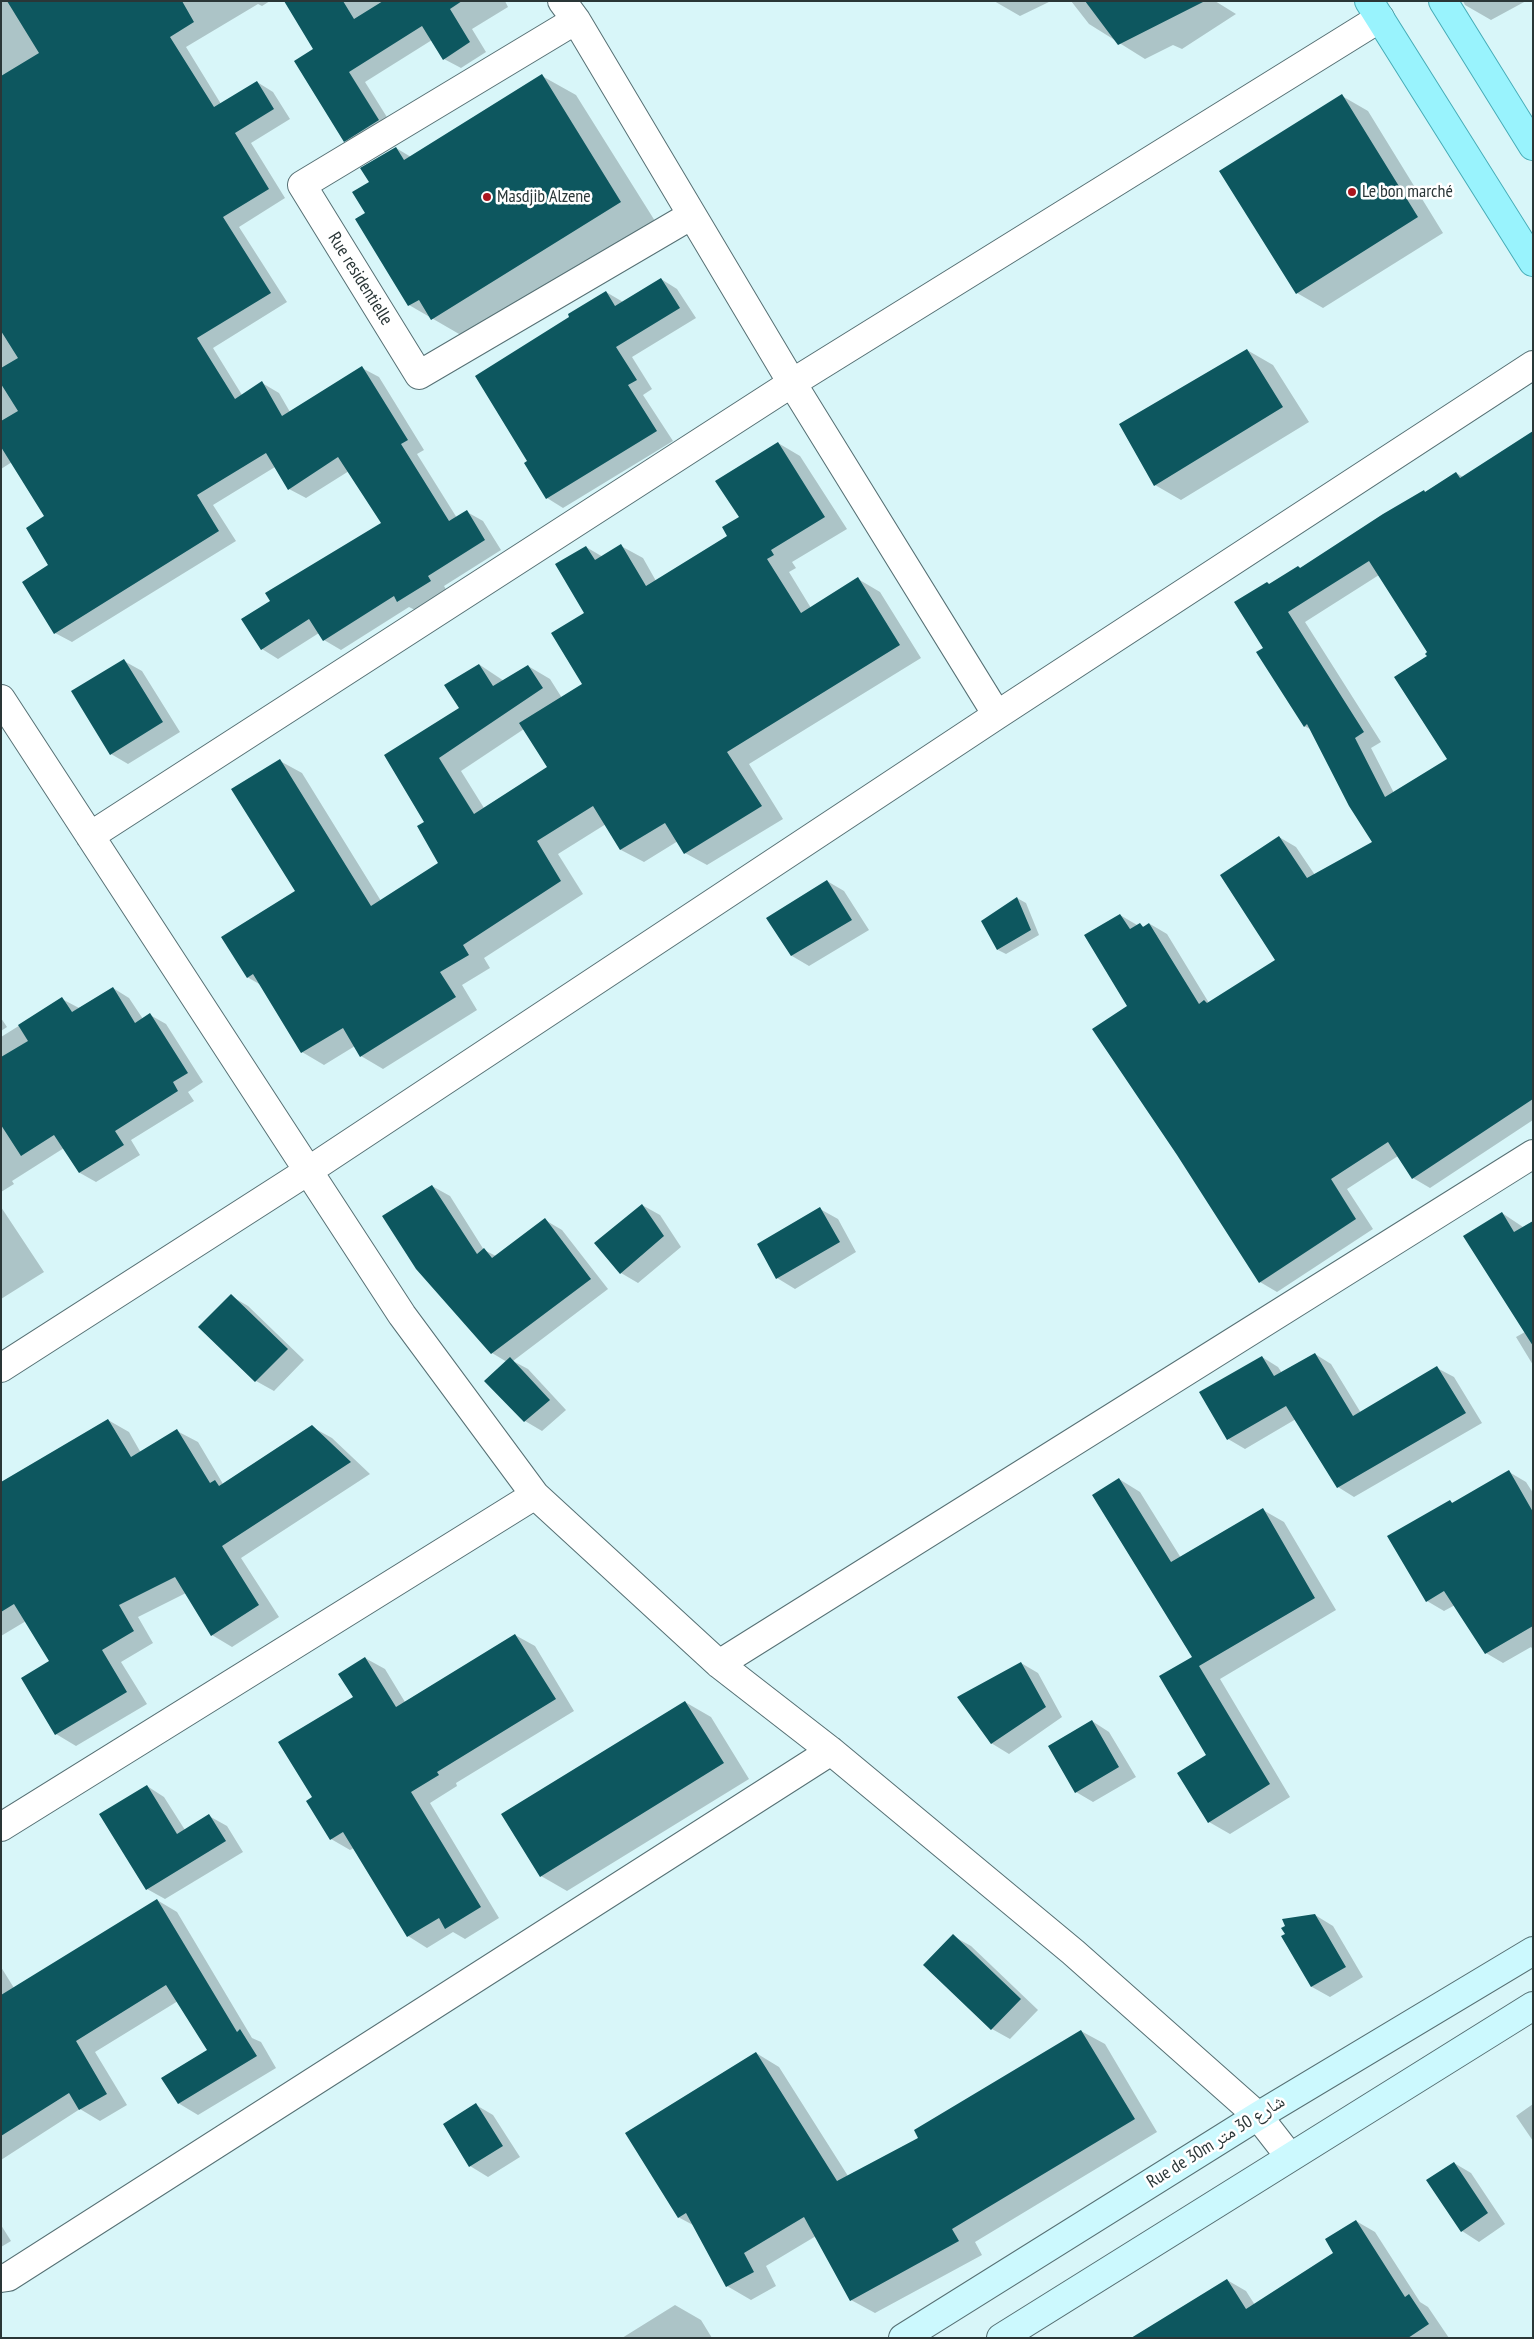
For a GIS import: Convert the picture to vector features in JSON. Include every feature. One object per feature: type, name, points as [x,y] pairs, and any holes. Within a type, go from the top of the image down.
[{"type":"main road","points":[[1443,1],[1533,146]]},
{"type":"main road","points":[[1374,10],[1531,257]]},
{"type":"street","points":[[90,836],[1374,10]]},
{"type":"street","points":[[569,11],[792,383],[997,715]]},
{"type":"street","name":"Rue residentielle","points":[[569,11],[302,185],[419,376],[692,216]]},
{"type":"street","points":[[1,1368],[308,1171],[997,715],[1533,366]]},
{"type":"street","points":[[1,699],[402,1315],[535,1495],[720,1664],[831,1751],[1073,1952],[1258,2116],[1290,2157]]},
{"type":"street","points":[[720,1664],[1533,1154]]},
{"type":"street","points":[[1,1827],[535,1495]]},
{"type":"street","points":[[1,2278],[8,2277],[831,1751]]},
{"type":"street","name":"Rue de 30m شارع 30 متر","points":[[903,2338],[1258,2116],[1533,1952]]},
{"type":"street","points":[[1001,2338],[1533,2006]]},
{"type":"building","points":[[7,1],[182,1],[194,22],[170,37],[214,107],[257,81],[274,109],[235,133],[269,189],[223,217],[271,293],[197,338],[235,399],[262,381],[282,416],[362,366],[408,440],[401,444],[449,521],[467,510],[485,540],[428,576],[431,581],[397,602],[394,596],[323,641],[309,619],[261,650],[241,619],[270,601],[265,593],[381,523],[338,457],[288,490],[266,453],[197,495],[219,531],[54,634],[22,582],[48,565],[26,528],[44,516],[1,447],[1,421],[18,411],[1,384],[1,368],[18,358],[1,331],[1,76],[39,53]]},
{"type":"building","points":[[284,1],[343,1],[354,19],[383,1],[462,1],[450,9],[470,42],[443,60],[422,26],[349,72],[379,120],[344,142],[294,61],[313,49]]},
{"type":"building","points":[[1085,1],[1205,1],[1118,45]]},
{"type":"building","name":"Masdjib Alzene","points":[[542,74],[621,202],[431,320],[419,300],[408,306],[355,219],[365,213],[352,192],[369,182],[360,168],[396,147],[404,160]]},
{"type":"building","points":[[1342,94],[1418,217],[1296,294],[1219,171]]},
{"type":"building","points":[[661,278],[680,308],[616,347],[637,380],[628,385],[657,431],[546,499],[524,463],[527,461],[475,376],[569,317],[568,314],[606,291],[615,306]]},
{"type":"building","points":[[1247,349],[1283,407],[1154,486],[1119,424]]},
{"type":"building","points":[[1533,431],[1533,1099],[1412,1179],[1388,1142],[1331,1179],[1356,1219],[1259,1283],[1177,1155],[1092,1029],[1127,1006],[1084,935],[1120,914],[1130,929],[1140,923],[1143,927],[1149,923],[1199,1004],[1204,1000],[1207,1003],[1275,960],[1220,875],[1279,836],[1307,878],[1372,842],[1349,806],[1307,724],[1304,727],[1256,652],[1263,648],[1234,602],[1298,566],[1300,568],[1383,514],[1424,490],[1425,492],[1456,472],[1460,478]],"holes":[[[1369,561],[1427,652],[1425,654],[1427,656],[1394,677],[1447,759],[1385,797],[1355,738],[1364,732],[1288,612]]]},
{"type":"building","points":[[778,442],[825,517],[771,550],[774,555],[767,559],[801,613],[858,577],[900,645],[727,752],[762,806],[684,854],[665,823],[620,850],[593,806],[537,841],[561,881],[463,945],[469,955],[440,972],[456,997],[360,1057],[343,1028],[301,1053],[253,974],[247,978],[221,937],[295,891],[231,789],[280,759],[371,906],[438,863],[417,826],[424,822],[384,755],[459,708],[444,685],[479,664],[493,686],[528,665],[543,688],[439,758],[474,814],[547,767],[519,723],[582,684],[551,633],[584,613],[555,564],[586,546],[595,560],[621,544],[646,586],[727,536],[722,527],[739,517],[715,481]]},
{"type":"building","points":[[124,659],[163,722],[110,755],[71,691]]},
{"type":"building","points":[[827,880],[852,920],[791,956],[766,918]]},
{"type":"building","points":[[1017,897],[1031,930],[997,950],[981,921]]},
{"type":"building","points":[[113,987],[135,1023],[150,1013],[188,1073],[173,1082],[178,1091],[115,1131],[124,1145],[79,1173],[54,1135],[21,1156],[1,1125],[1,1057],[28,1041],[18,1025],[62,997],[72,1012]]},
{"type":"building","points":[[432,1185],[477,1254],[484,1248],[492,1258],[545,1218],[591,1279],[491,1354],[416,1269],[382,1216]]},
{"type":"building","points":[[642,1204],[664,1236],[620,1274],[594,1243]]},
{"type":"building","points":[[820,1207],[840,1242],[776,1279],[757,1244]]},
{"type":"building","points":[[1502,1212],[1514,1232],[1533,1221],[1533,1346],[1463,1236]]},
{"type":"building","points":[[231,1294],[288,1349],[255,1382],[198,1327]]},
{"type":"building","points":[[1315,1353],[1353,1416],[1437,1366],[1466,1413],[1337,1488],[1286,1406],[1227,1440],[1199,1392],[1262,1356],[1274,1376]]},
{"type":"building","points":[[510,1357],[550,1400],[524,1422],[484,1381]]},
{"type":"building","points":[[108,1419],[131,1457],[177,1429],[210,1483],[215,1480],[219,1486],[312,1425],[351,1462],[222,1546],[259,1605],[211,1636],[175,1577],[119,1605],[134,1631],[102,1650],[127,1692],[55,1735],[21,1678],[49,1661],[14,1604],[1,1612],[1,1482]]},
{"type":"building","points":[[1509,1470],[1533,1512],[1533,1626],[1485,1654],[1444,1591],[1426,1602],[1387,1536],[1450,1500],[1452,1503]]},
{"type":"building","points":[[1119,1478],[1171,1562],[1263,1508],[1315,1598],[1199,1666],[1270,1784],[1208,1823],[1177,1773],[1206,1755],[1159,1676],[1192,1657],[1092,1495]]},
{"type":"building","points":[[515,1634],[556,1699],[437,1772],[439,1775],[411,1792],[481,1907],[445,1929],[439,1918],[407,1937],[343,1832],[330,1840],[306,1801],[312,1797],[278,1742],[353,1697],[338,1674],[365,1657],[396,1707]]},
{"type":"building","points":[[1021,1662],[1046,1707],[991,1744],[957,1697]]},
{"type":"building","points":[[685,1701],[724,1763],[540,1877],[501,1814]]},
{"type":"building","points":[[1092,1720],[1119,1767],[1075,1793],[1048,1746]]},
{"type":"building","points":[[147,1785],[177,1834],[209,1814],[226,1841],[146,1890],[99,1814]]},
{"type":"building","points":[[157,1899],[237,2032],[240,2029],[257,2056],[178,2104],[161,2078],[207,2050],[166,1985],[76,2041],[107,2094],[79,2110],[69,2093],[1,2136],[1,1995]]},
{"type":"building","points":[[1315,1914],[1346,1967],[1311,1987],[1281,1936],[1285,1934],[1281,1928],[1285,1926],[1282,1919]]},
{"type":"building","points":[[953,1934],[1021,1999],[991,2030],[923,1965]]},
{"type":"building","points":[[1081,2030],[1135,2119],[952,2229],[959,2241],[850,2301],[804,2217],[744,2253],[754,2272],[726,2287],[686,2213],[678,2218],[625,2133],[756,2052],[837,2181],[918,2138],[914,2130]]},
{"type":"building","points":[[476,2103],[503,2146],[469,2167],[443,2124]]},
{"type":"building","points":[[1454,2162],[1488,2213],[1461,2232],[1426,2180]]},
{"type":"building","points":[[1356,2220],[1405,2297],[1409,2294],[1429,2324],[1408,2338],[1131,2338],[1227,2279],[1246,2309],[1333,2253],[1325,2239]]},
{"type":"place","name":"Le bon marché","points":[[1352,192]]},
{"type":"place","name":"Masdjib Alzene","points":[[487,197]]}]
